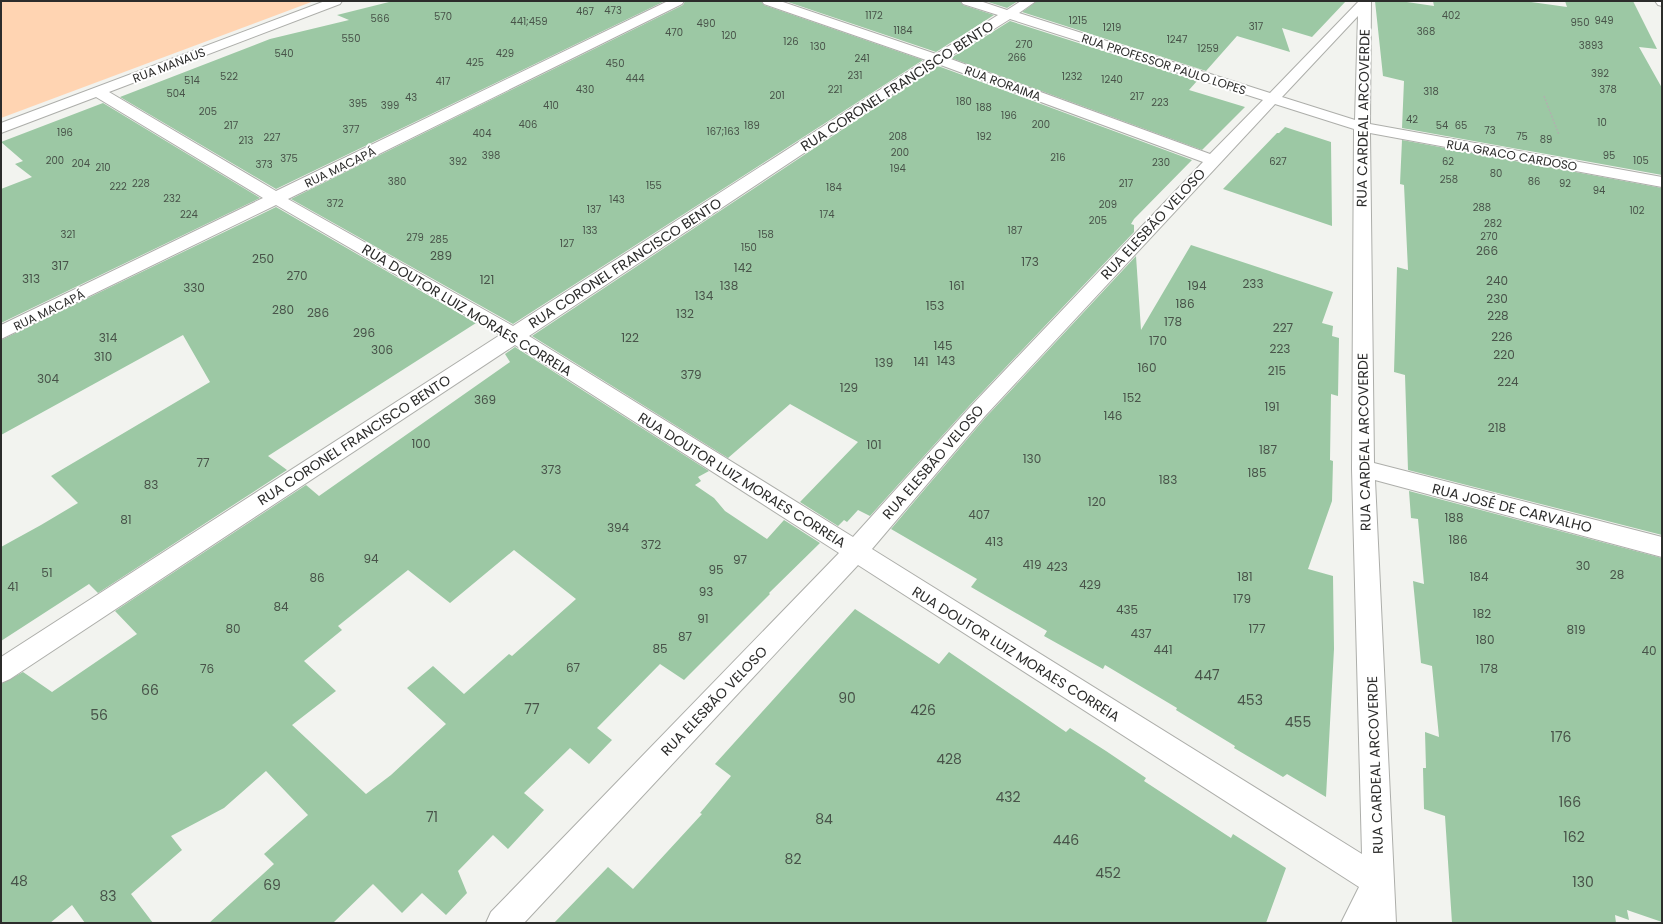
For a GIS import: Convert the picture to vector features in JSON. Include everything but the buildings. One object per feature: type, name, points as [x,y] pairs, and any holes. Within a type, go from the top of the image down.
[{"type":"street","name":"RUA MANAUS","points":[[1,128],[336,1]]},
{"type":"street","name":"RUA MACAPÁ","points":[[1,333],[678,1]]},
{"type":"street","name":"RUA RORAIMA","points":[[768,1],[936,59],[1213,160]]},
{"type":"street","name":"RUA PROFESSOR PAULO LOPES","points":[[966,1],[1362,127]]},
{"type":"street","name":"RUA CORONEL FRANCISCO BENTO","points":[[1,671],[936,59],[1030,1]]},
{"type":"street","name":"RUA ELESBÃO VELOSO","points":[[502,923],[855,552],[978,411],[1213,160],[1365,2]]},
{"type":"street","name":"RUA CARDEAL ARCOVERDE","points":[[1365,2],[1362,127],[1363,469],[1380,923]]},
{"type":"street","name":"RUA DOUTOR LUIZ MORAES CORREIA","points":[[98,92],[276,199],[514,336],[1379,882]]},
{"type":"street","name":"RUA GRACO CARDOSO","points":[[1362,127],[1662,182]]},
{"type":"street","name":"RUA JOSÉ DE CARVALHO","points":[[1363,469],[1662,547]]},
{"type":"street","points":[[1357,923],[1379,882]]},
{"type":"path","points":[[1544,96],[1570,166]]},
{"type":"shaded area","points":[[1,1],[314,1],[1,118]]}]
